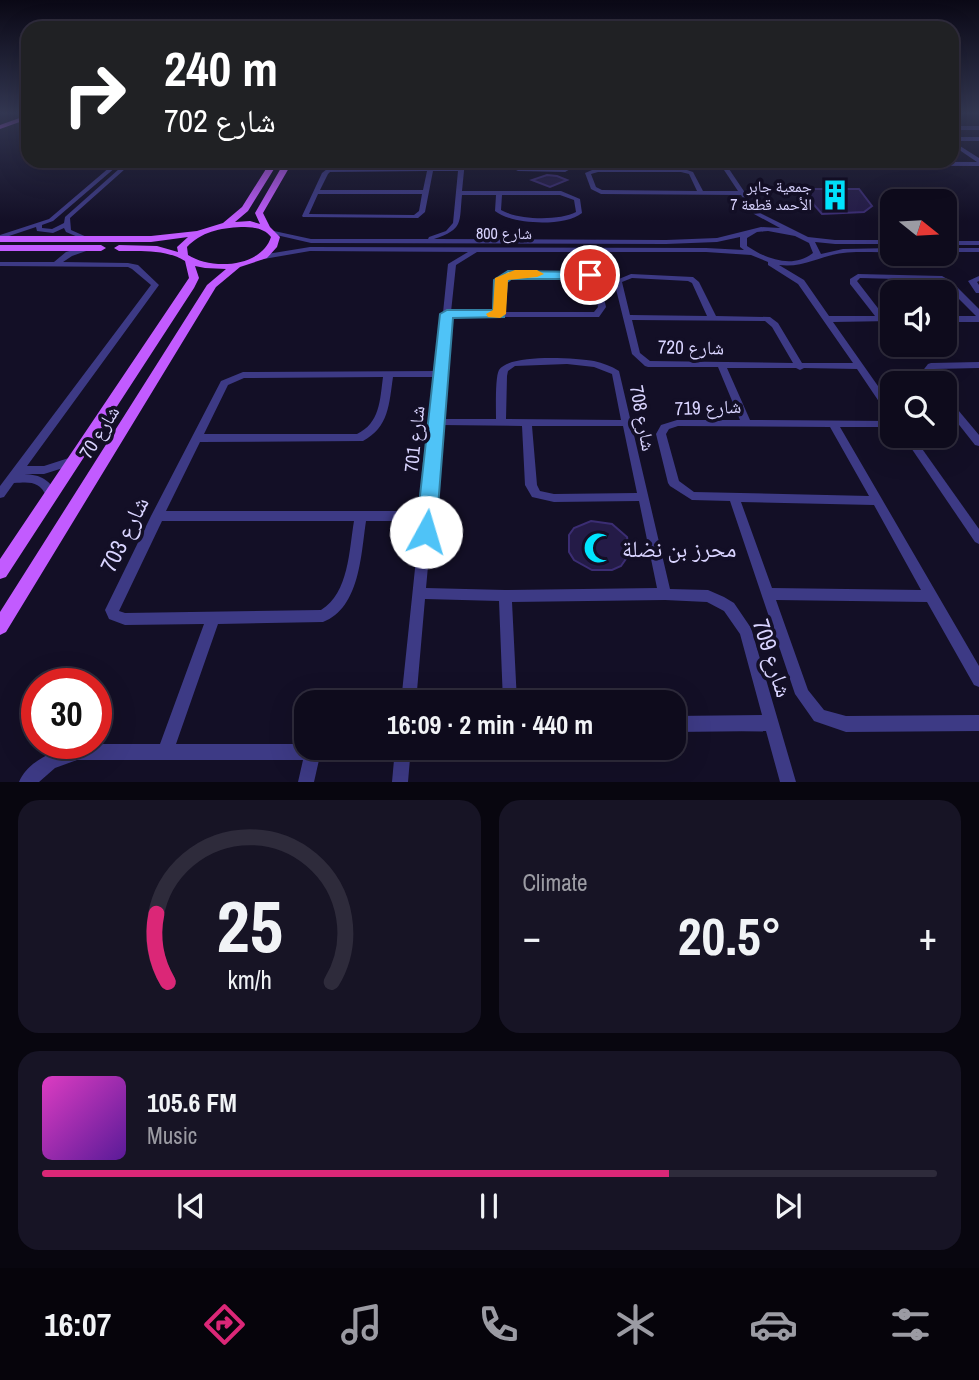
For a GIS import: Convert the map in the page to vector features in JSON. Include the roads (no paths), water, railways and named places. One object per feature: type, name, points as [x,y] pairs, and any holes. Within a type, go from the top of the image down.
[{"type":"main road","points":[[222,226],[240,215],[270,168]]},
{"type":"main road","points":[[0,238],[157,249],[213,267],[237,265],[258,258],[275,245],[270,230],[259,213],[285,168]]},
{"type":"main road","points":[[0,248],[56,248],[162,239],[222,226],[250,224],[270,230]]},
{"type":"main road","points":[[186,259],[186,243],[205,231]]},
{"type":"main road","name":"شارع 70","points":[[0,572],[189,288],[194,278],[186,259]]},
{"type":"main road","name":"شارع 70","points":[[0,627],[212,285],[237,265]]},
{"type":"street","points":[[961,148],[979,163]]},
{"type":"street","points":[[959,152],[965,152]]},
{"type":"street","points":[[959,163],[979,163]]},
{"type":"street","points":[[0,238],[39,226],[59,214],[112,168]]},
{"type":"street","points":[[65,225],[67,218],[123,168]]},
{"type":"street","points":[[430,169],[422,212],[412,218],[307,217],[316,192],[329,170],[438,168]]},
{"type":"street","points":[[413,245],[448,232],[456,223],[462,168]]},
{"type":"street","points":[[517,168],[569,168]]},
{"type":"street","points":[[701,193],[691,173],[685,171],[616,169],[588,173],[593,188],[606,193],[701,193],[743,193]]},
{"type":"street","points":[[726,169],[756,213],[758,222],[742,242],[751,253],[801,282],[880,395]]},
{"type":"street","points":[[316,192],[425,192]]},
{"type":"street","points":[[460,193],[499,193],[567,193],[578,199],[579,213],[565,219],[507,218],[498,211],[499,193]]},
{"type":"street","points":[[756,213],[817,248],[810,260],[798,269],[801,282]]},
{"type":"street","points":[[456,223],[464,233],[500,241]]},
{"type":"street","points":[[39,226],[40,230],[46,232],[65,225]]},
{"type":"street","points":[[52,264],[87,244],[71,233],[65,225]]},
{"type":"street","name":"شارع 800","points":[[258,258],[310,249],[500,241],[700,242],[773,229],[799,236]]},
{"type":"street","name":"شارع 800","points":[[270,230],[311,241],[751,253]]},
{"type":"street","points":[[799,236],[835,242],[880,242]]},
{"type":"street","points":[[957,243],[979,243]]},
{"type":"street","points":[[413,245],[441,253],[452,264],[464,254],[492,248]]},
{"type":"street","points":[[52,264],[57,254],[56,248]]},
{"type":"street","points":[[762,258],[786,263],[843,251],[880,250]]},
{"type":"street","points":[[957,250],[979,250]]},
{"type":"street","points":[[0,264],[130,265],[155,285],[0,494]]},
{"type":"street","name":"شارع 701","points":[[409,690],[452,264]]},
{"type":"street","points":[[447,314],[596,315],[602,307],[596,280],[590,275],[515,273],[500,280],[500,314]]},
{"type":"street","name":"شارع 720","points":[[712,317],[695,282],[690,279],[631,276],[618,281],[636,354],[642,361],[657,366],[860,366]]},
{"type":"street","points":[[880,317],[854,284],[853,281],[858,276],[943,280]]},
{"type":"street","points":[[979,278],[972,281],[979,291]]},
{"type":"street","points":[[957,293],[979,316]]},
{"type":"street","points":[[957,318],[979,316]]},
{"type":"street","points":[[627,317],[761,318],[772,322],[800,367]]},
{"type":"street","points":[[828,319],[880,318]]},
{"type":"street","name":"شارع 708","points":[[500,423],[502,376],[507,367],[516,363],[592,363],[610,368],[616,373],[665,594]]},
{"type":"street","points":[[928,371],[932,366],[979,365]]},
{"type":"street","points":[[722,366],[746,423]]},
{"type":"street","name":"شارع 703","points":[[361,517],[344,597],[333,612],[314,617],[213,619],[125,619],[114,615],[114,604],[220,387],[237,377],[442,374]]},
{"type":"street","points":[[197,438],[359,438],[376,429],[381,421],[388,376]]},
{"type":"street","points":[[957,412],[973,427],[979,442]]},
{"type":"street","points":[[438,422],[626,423]]},
{"type":"street","points":[[527,423],[531,485],[536,494],[554,498],[642,497]]},
{"type":"street","name":"شارع 719","points":[[876,501],[735,500],[692,496],[679,489],[661,434],[665,427],[677,423],[880,424]]},
{"type":"street","points":[[834,425],[979,680]]},
{"type":"street","points":[[916,448],[979,539]]},
{"type":"street","points":[[14,475],[44,470],[75,460]]},
{"type":"street","points":[[14,475],[47,485],[51,494]]},
{"type":"street","points":[[735,500],[770,594],[802,694],[819,716],[846,724],[979,723]]},
{"type":"street","points":[[157,516],[427,516]]},
{"type":"street","name":"شارع 709","points":[[420,593],[505,596],[708,596],[729,607],[741,622],[788,782]]},
{"type":"street","points":[[770,594],[930,596]]},
{"type":"street","points":[[505,596],[509,690]]},
{"type":"street","points":[[165,753],[213,619]]},
{"type":"street","points":[[686,724],[770,723]]},
{"type":"street","points":[[27,782],[42,766],[58,757],[77,752],[294,754]]},
{"type":"street","points":[[306,782],[311,760]]},
{"type":"street","points":[[400,782],[402,760]]},
{"type":"place","name":"جمعية جابر الأحمد قطعة 7","points":[[835,195]]},
{"type":"place","name":"محرز بن نضلة","points":[[599,548]]}]
